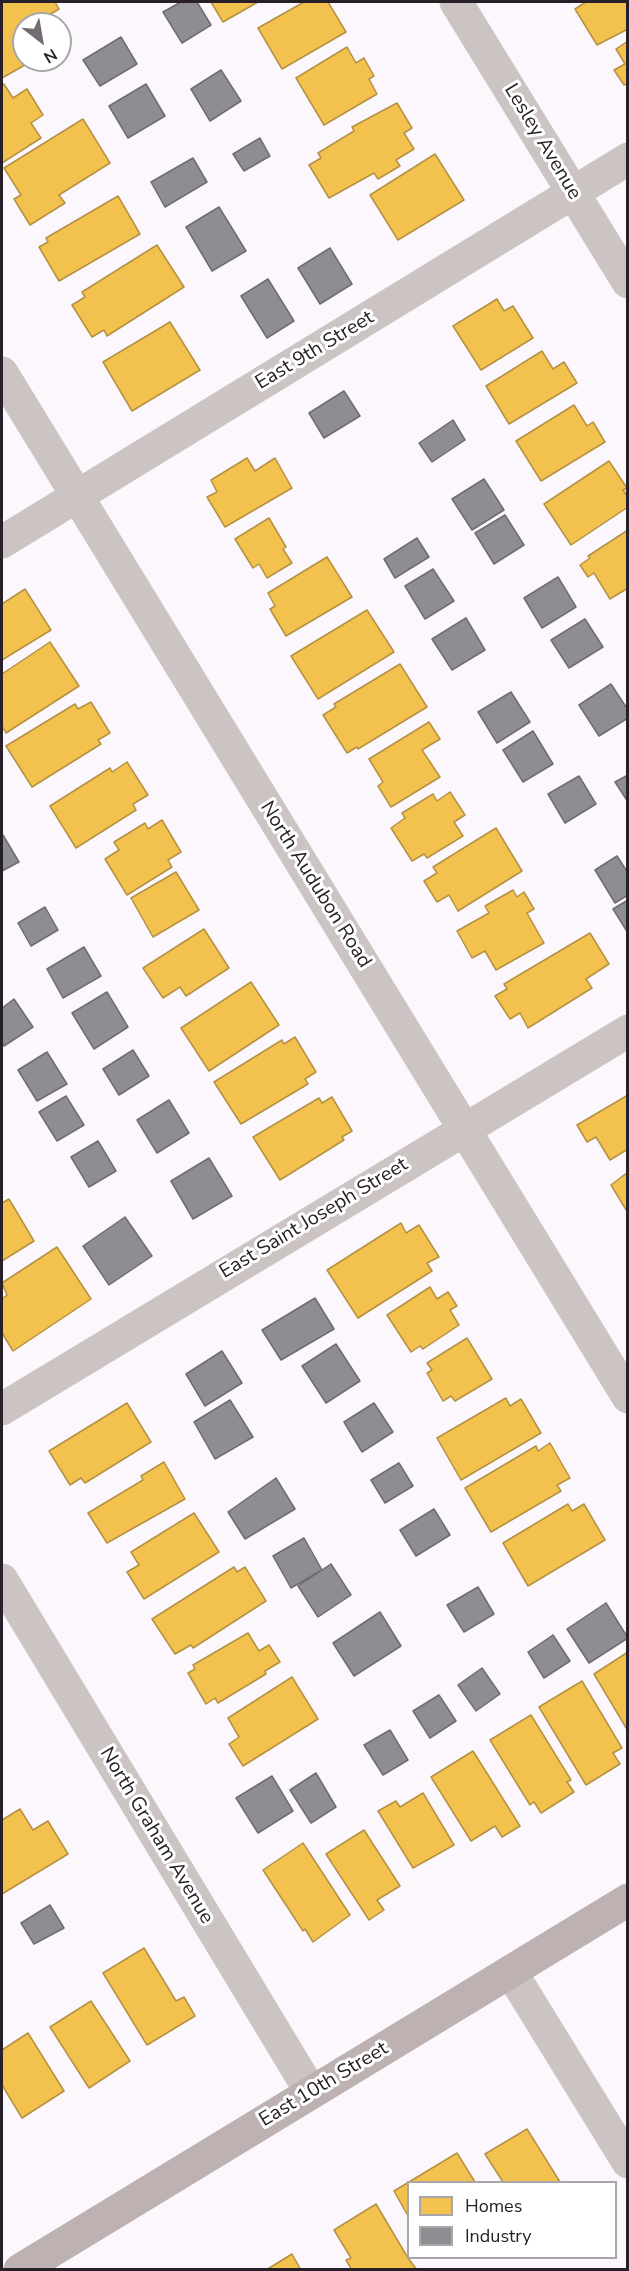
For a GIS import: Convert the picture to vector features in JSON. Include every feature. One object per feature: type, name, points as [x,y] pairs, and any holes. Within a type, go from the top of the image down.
[{"type":"main road","name":"East 10th Street","points":[[20,2270],[627,1900]]},
{"type":"street","name":"Lesley Avenue","points":[[456,2],[627,282]]},
{"type":"street","name":"East 9th Street","points":[[2,542],[627,159]]},
{"type":"street","name":"North Audubon Road","points":[[2,373],[627,1398]]},
{"type":"street","name":"East Saint Joseph Street","points":[[2,1409],[627,1031]]},
{"type":"street","name":"North Graham Avenue","points":[[2,1580],[311,2092]]},
{"type":"street","points":[[511,1971],[627,2162]]},
{"type":"building: Homes","points":[[2,2],[55,2],[59,9],[54,12],[12,12],[13,72],[2,78]]},
{"type":"building: Homes","points":[[211,2],[258,2],[223,22]]},
{"type":"building: Homes","points":[[304,2],[328,2],[346,32],[282,69],[258,28]]},
{"type":"building: Homes","points":[[586,2],[628,2],[628,29],[597,45],[575,9]]},
{"type":"building: Homes","points":[[628,41],[628,83],[624,85],[614,70],[625,64],[616,49]]},
{"type":"building: Homes","points":[[347,47],[356,63],[364,58],[374,76],[369,79],[377,94],[324,125],[296,78]]},
{"type":"building: Homes","points":[[4,84],[13,98],[27,89],[43,115],[31,123],[41,138],[2,163],[2,86]]},
{"type":"building: Homes","points":[[397,103],[412,128],[404,133],[414,149],[396,160],[400,166],[378,179],[374,173],[329,198],[309,165],[321,158],[318,153],[354,131],[352,127]]},
{"type":"building: Homes","points":[[83,119],[110,163],[59,195],[65,203],[30,225],[14,199],[21,195],[4,168]]},
{"type":"building: Homes","points":[[435,154],[464,200],[398,240],[370,195]]},
{"type":"building: Homes","points":[[118,196],[140,234],[59,281],[39,247],[48,242],[46,238]]},
{"type":"building: Homes","points":[[157,245],[184,287],[107,336],[104,330],[92,337],[72,305],[85,297],[82,292]]},
{"type":"building: Homes","points":[[497,299],[504,311],[513,306],[533,338],[481,370],[453,326]]},
{"type":"building: Homes","points":[[170,322],[200,370],[132,411],[103,362]]},
{"type":"building: Homes","points":[[542,351],[553,369],[564,362],[577,383],[509,424],[486,386]]},
{"type":"building: Homes","points":[[574,405],[587,426],[593,422],[605,442],[541,481],[516,441]]},
{"type":"building: Homes","points":[[247,458],[255,471],[275,458],[292,488],[225,527],[207,497],[217,492],[211,480]]},
{"type":"building: Homes","points":[[609,461],[627,488],[623,490],[628,497],[628,507],[571,545],[544,504]]},
{"type":"building: Homes","points":[[269,518],[286,547],[283,549],[292,563],[267,578],[259,564],[253,568],[235,539]]},
{"type":"building: Homes","points":[[628,530],[628,588],[610,599],[594,573],[588,577],[580,565],[590,558],[588,556]]},
{"type":"building: Homes","points":[[327,557],[352,597],[286,636],[270,609],[275,606],[268,593]]},
{"type":"building: Homes","points":[[25,589],[51,630],[2,660],[2,604]]},
{"type":"building: Homes","points":[[367,610],[394,652],[318,699],[291,656]]},
{"type":"building: Homes","points":[[50,642],[79,686],[6,733],[2,726],[2,674]]},
{"type":"building: Homes","points":[[400,664],[427,707],[358,749],[357,747],[347,753],[323,715],[336,707],[334,704]]},
{"type":"building: Homes","points":[[91,702],[110,733],[98,740],[101,744],[32,787],[6,746],[75,704],[78,709]]},
{"type":"building: Homes","points":[[429,722],[440,739],[422,750],[440,777],[391,807],[378,786],[383,782],[369,759]]},
{"type":"building: Homes","points":[[127,762],[148,795],[133,804],[136,810],[76,848],[50,806],[110,768],[112,772]]},
{"type":"building: Homes","points":[[450,792],[465,815],[454,822],[463,836],[427,858],[424,854],[412,861],[391,828],[405,818],[402,813],[433,794],[437,801]]},
{"type":"building: Homes","points":[[162,820],[181,852],[168,860],[172,867],[127,895],[105,859],[119,850],[114,842],[145,823],[148,829]]},
{"type":"building: Homes","points":[[496,828],[522,871],[458,911],[449,895],[437,902],[424,881],[437,873],[433,867]]},
{"type":"building: Homes","points":[[176,872],[199,910],[153,937],[131,898]]},
{"type":"building: Homes","points":[[513,890],[517,897],[524,892],[534,909],[527,913],[544,943],[496,970],[485,951],[472,958],[457,931],[489,913],[485,906]]},
{"type":"building: Homes","points":[[204,929],[229,968],[186,996],[180,987],[163,998],[143,968]]},
{"type":"building: Homes","points":[[590,933],[609,964],[586,979],[592,988],[528,1028],[520,1013],[510,1019],[495,996],[507,989],[504,984]]},
{"type":"building: Homes","points":[[251,982],[279,1025],[209,1071],[181,1028]]},
{"type":"building: Homes","points":[[295,1037],[316,1072],[305,1079],[308,1084],[241,1124],[214,1082],[282,1040],[284,1044]]},
{"type":"building: Homes","points":[[628,1095],[628,1149],[610,1160],[596,1137],[587,1142],[577,1125]]},
{"type":"building: Homes","points":[[332,1097],[352,1131],[342,1137],[344,1140],[280,1180],[253,1137],[319,1098],[322,1103]]},
{"type":"building: Homes","points":[[628,1172],[628,1213],[611,1185]]},
{"type":"building: Homes","points":[[9,1199],[34,1241],[2,1261],[2,1203]]},
{"type":"building: Homes","points":[[401,1223],[406,1233],[419,1225],[439,1257],[427,1263],[432,1271],[358,1318],[327,1270]]},
{"type":"building: Homes","points":[[57,1247],[91,1299],[13,1351],[2,1333],[2,1299],[7,1295],[2,1283]]},
{"type":"building: Homes","points":[[430,1287],[437,1299],[448,1292],[457,1306],[450,1310],[459,1325],[423,1349],[420,1346],[411,1352],[387,1315]]},
{"type":"building: Homes","points":[[467,1338],[492,1379],[455,1401],[451,1396],[443,1401],[427,1373],[432,1370],[427,1363]]},
{"type":"building: Homes","points":[[506,1398],[510,1406],[521,1399],[541,1433],[461,1480],[437,1438]]},
{"type":"building: Homes","points":[[127,1403],[151,1442],[85,1483],[81,1478],[70,1485],[49,1451]]},
{"type":"building: Homes","points":[[550,1443],[570,1478],[557,1485],[561,1491],[491,1532],[465,1488],[536,1446],[538,1451]]},
{"type":"building: Homes","points":[[164,1462],[185,1499],[107,1543],[88,1513],[143,1480],[141,1476]]},
{"type":"building: Homes","points":[[568,1504],[572,1511],[584,1504],[605,1540],[528,1586],[503,1543]]},
{"type":"building: Homes","points":[[194,1513],[219,1552],[144,1599],[127,1572],[139,1565],[131,1552]]},
{"type":"building: Homes","points":[[234,1567],[237,1572],[245,1567],[266,1601],[193,1648],[191,1645],[175,1654],[152,1619]]},
{"type":"building: Homes","points":[[248,1633],[259,1651],[269,1645],[280,1662],[265,1671],[266,1674],[218,1703],[215,1698],[206,1704],[188,1673],[195,1669],[193,1665]]},
{"type":"building: Homes","points":[[628,1652],[628,1731],[594,1674]]},
{"type":"building: Homes","points":[[292,1677],[318,1719],[243,1766],[229,1744],[239,1737],[228,1718]]},
{"type":"building: Homes","points":[[582,1681],[622,1748],[613,1753],[620,1764],[586,1785],[539,1707]]},
{"type":"building: Homes","points":[[531,1715],[571,1780],[567,1782],[574,1792],[541,1813],[534,1802],[530,1805],[490,1740]]},
{"type":"building: Homes","points":[[473,1751],[520,1826],[502,1837],[495,1826],[471,1841],[431,1777]]},
{"type":"building: Homes","points":[[423,1793],[454,1845],[413,1868],[378,1811],[396,1801],[400,1807]]},
{"type":"building: Homes","points":[[20,1809],[33,1830],[48,1821],[68,1854],[2,1894],[2,1820]]},
{"type":"building: Homes","points":[[364,1830],[400,1886],[377,1900],[384,1910],[369,1920],[326,1854]]},
{"type":"building: Homes","points":[[303,1843],[350,1915],[313,1942],[305,1929],[303,1931],[263,1870]]},
{"type":"building: Homes","points":[[144,1948],[176,2001],[184,1997],[195,2016],[147,2045],[103,1973]]},
{"type":"building: Homes","points":[[91,2001],[130,2061],[89,2088],[50,2027]]},
{"type":"building: Homes","points":[[28,2033],[64,2091],[22,2118],[2,2085],[2,2050]]},
{"type":"building: Homes","points":[[527,2129],[559,2181],[502,2181],[485,2154]]},
{"type":"building: Homes","points":[[457,2153],[474,2181],[411,2181]]},
{"type":"building: Homes","points":[[407,2184],[407,2214],[394,2191]]},
{"type":"building: Homes","points":[[376,2204],[407,2259],[417,2270],[352,2270],[346,2260],[351,2258],[334,2230]]},
{"type":"building: Homes","points":[[292,2254],[301,2270],[266,2270]]},
{"type":"building: Industry","points":[[181,2],[197,2],[211,25],[182,43],[163,12]]},
{"type":"building: Industry","points":[[121,37],[137,64],[100,86],[83,60]]},
{"type":"building: Industry","points":[[221,70],[241,101],[210,121],[191,89]]},
{"type":"building: Industry","points":[[146,84],[165,116],[128,138],[109,106]]},
{"type":"building: Industry","points":[[260,138],[270,156],[244,171],[233,154]]},
{"type":"building: Industry","points":[[193,158],[207,182],[165,207],[151,182]]},
{"type":"building: Industry","points":[[219,207],[246,251],[212,271],[186,227]]},
{"type":"building: Industry","points":[[330,248],[352,284],[320,304],[298,268]]},
{"type":"building: Industry","points":[[268,279],[294,321],[267,338],[241,296]]},
{"type":"building: Industry","points":[[344,391],[360,416],[324,438],[309,413]]},
{"type":"building: Industry","points":[[453,420],[465,440],[432,462],[419,443]]},
{"type":"building: Industry","points":[[484,479],[504,510],[472,530],[452,499]]},
{"type":"building: Industry","points":[[505,515],[524,545],[494,564],[475,533]]},
{"type":"building: Industry","points":[[417,538],[429,557],[395,578],[384,559]]},
{"type":"building: Industry","points":[[433,569],[454,601],[425,619],[405,586]]},
{"type":"building: Industry","points":[[558,577],[576,607],[542,628],[524,598]]},
{"type":"building: Industry","points":[[466,618],[485,650],[452,670],[432,639]]},
{"type":"building: Industry","points":[[585,619],[603,647],[569,668],[551,640]]},
{"type":"building: Industry","points":[[611,684],[628,710],[628,718],[599,736],[579,705]]},
{"type":"building: Industry","points":[[511,692],[530,722],[497,743],[478,712]]},
{"type":"building: Industry","points":[[533,731],[553,764],[523,782],[503,750]]},
{"type":"building: Industry","points":[[628,775],[628,802],[615,782]]},
{"type":"building: Industry","points":[[579,776],[596,804],[565,823],[548,794]]},
{"type":"building: Industry","points":[[2,836],[19,862],[2,871]]},
{"type":"building: Industry","points":[[617,856],[628,873],[628,895],[615,903],[595,870]]},
{"type":"building: Industry","points":[[628,900],[628,933],[613,909]]},
{"type":"building: Industry","points":[[45,907],[58,930],[31,946],[18,923]]},
{"type":"building: Industry","points":[[84,947],[101,976],[63,998],[47,969]]},
{"type":"building: Industry","points":[[107,992],[128,1027],[94,1049],[72,1013]]},
{"type":"building: Industry","points":[[14,999],[33,1027],[4,1046],[2,1008]]},
{"type":"building: Industry","points":[[133,1050],[149,1076],[119,1095],[103,1069]]},
{"type":"building: Industry","points":[[47,1052],[67,1084],[37,1101],[18,1070]]},
{"type":"building: Industry","points":[[66,1096],[84,1125],[57,1141],[39,1112]]},
{"type":"building: Industry","points":[[169,1100],[189,1133],[157,1153],[137,1120]]},
{"type":"building: Industry","points":[[98,1141],[116,1171],[89,1187],[71,1157]]},
{"type":"building: Industry","points":[[209,1158],[232,1196],[193,1219],[171,1181]]},
{"type":"building: Industry","points":[[125,1217],[152,1256],[109,1285],[83,1246]]},
{"type":"building: Industry","points":[[315,1298],[334,1329],[281,1360],[262,1330]]},
{"type":"building: Industry","points":[[336,1344],[360,1381],[326,1403],[302,1366]]},
{"type":"building: Industry","points":[[222,1351],[242,1383],[205,1406],[186,1374]]},
{"type":"building: Industry","points":[[230,1400],[253,1437],[215,1459],[194,1422]]},
{"type":"building: Industry","points":[[374,1403],[393,1432],[362,1452],[344,1422]]},
{"type":"building: Industry","points":[[399,1463],[413,1486],[385,1503],[371,1480]]},
{"type":"building: Industry","points":[[276,1478],[295,1509],[245,1539],[228,1512]]},
{"type":"building: Industry","points":[[434,1509],[450,1535],[416,1556],[400,1530]]},
{"type":"building: Industry","points":[[304,1538],[322,1570],[291,1588],[273,1556]]},
{"type":"building: Industry","points":[[331,1564],[351,1595],[318,1617],[298,1586]]},
{"type":"building: Industry","points":[[478,1587],[494,1614],[464,1632],[447,1605]]},
{"type":"building: Industry","points":[[606,1603],[628,1638],[589,1663],[567,1629]]},
{"type":"building: Industry","points":[[380,1612],[401,1646],[354,1676],[333,1643]]},
{"type":"building: Industry","points":[[553,1635],[570,1661],[544,1678],[528,1652]]},
{"type":"building: Industry","points":[[482,1668],[500,1694],[476,1711],[458,1685]]},
{"type":"building: Industry","points":[[439,1695],[456,1721],[430,1738],[413,1711]]},
{"type":"building: Industry","points":[[390,1730],[408,1760],[383,1775],[364,1745]]},
{"type":"building: Industry","points":[[316,1773],[336,1807],[311,1823],[290,1790]]},
{"type":"building: Industry","points":[[272,1776],[293,1811],[258,1833],[236,1798]]},
{"type":"building: Industry","points":[[50,1905],[64,1928],[34,1944],[21,1923]]}]
